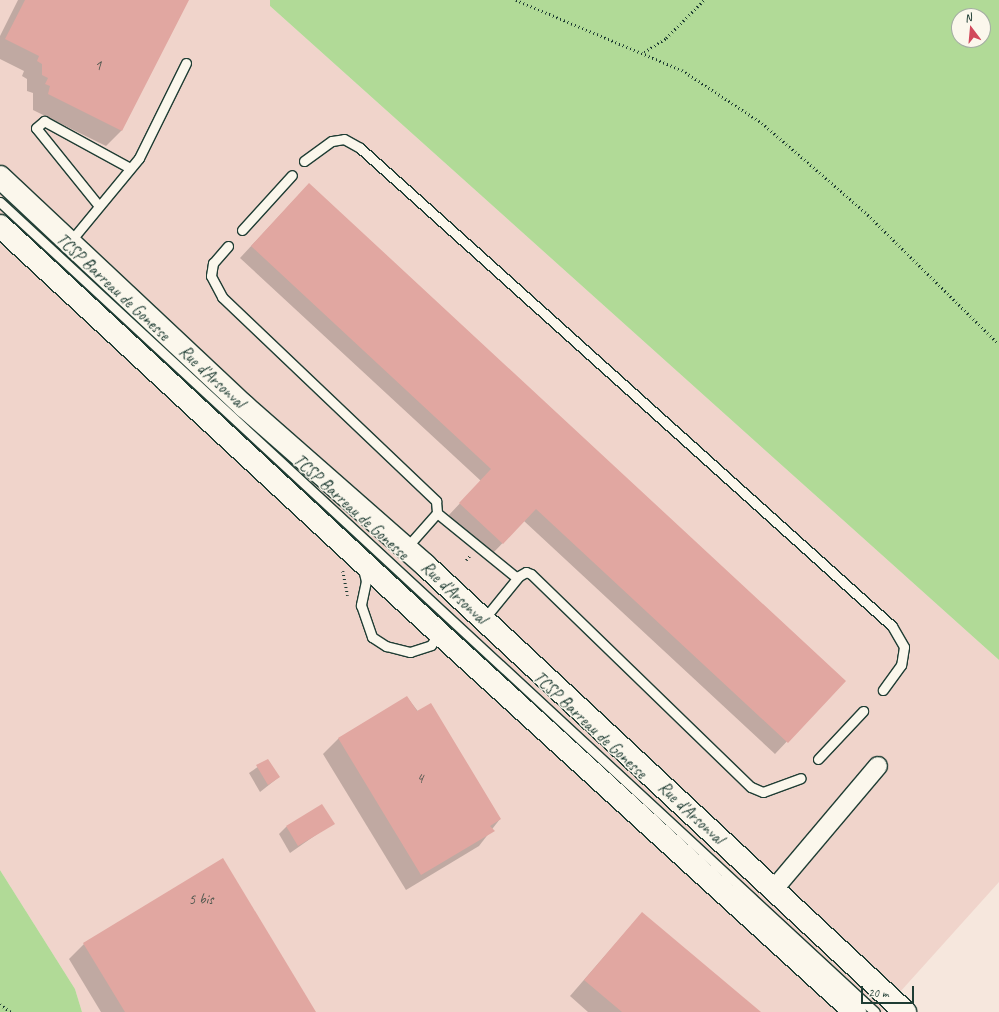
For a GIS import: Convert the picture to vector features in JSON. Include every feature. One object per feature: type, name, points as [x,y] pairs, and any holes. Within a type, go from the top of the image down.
[{"type":"main road","name":"Rue d'Arsonval","points":[[0,177],[68,244],[483,620],[905,1012]]},
{"type":"main road","name":"Rue d'Arsonval","points":[[0,226],[361,559],[439,633],[855,1012]]},
{"type":"street","points":[[774,889],[878,766]]},
{"type":"lane","points":[[68,244],[139,158],[186,62]]},
{"type":"lane","points":[[99,206],[36,128],[44,121],[130,168]]},
{"type":"lane","points":[[304,161],[332,141],[344,139],[360,148],[892,626],[904,647],[901,665],[883,690]]},
{"type":"lane","points":[[242,230],[292,175]]},
{"type":"lane","name":"TCSP Barreau de Gonesse","points":[[0,202],[875,1012]]},
{"type":"lane","points":[[228,246],[213,263],[211,276],[222,297],[436,501],[437,513],[517,578]]},
{"type":"lane","points":[[405,549],[437,513]]},
{"type":"lane","points":[[361,559],[366,582],[361,605],[372,637],[386,646],[410,652],[431,645],[439,633]]},
{"type":"lane","points":[[483,620],[517,578],[526,572],[531,574],[751,787],[763,792],[801,778]]},
{"type":"lane","points":[[818,759],[863,711]]},
{"type":"path","points":[[516,0],[644,52],[682,70],[792,146],[999,344]]},
{"type":"path","points":[[644,52],[666,38],[704,0]]},
{"type":"path","points":[[0,1004],[11,1012]]},
{"type":"shaded area","points":[[0,0],[270,0],[270,6],[999,660],[999,882],[882,1012],[82,1012],[75,989],[0,870]]},
{"type":"green space","points":[[270,0],[999,0],[999,660],[270,6]]},
{"type":"green space","points":[[0,870],[75,989],[82,1012],[0,1012]]},
{"type":"building","points":[[25,0],[189,0],[122,131],[48,94],[50,86],[45,84],[48,78],[42,75],[42,64],[37,61],[39,56],[5,39]]},
{"type":"building","points":[[309,183],[846,681],[788,743],[536,509],[503,544],[459,503],[491,469],[251,246]]},
{"type":"building","points":[[407,696],[417,711],[431,703],[501,819],[490,826],[495,831],[421,875],[338,738]]},
{"type":"building","points":[[268,759],[280,777],[268,785],[256,765]]},
{"type":"building","points":[[322,804],[335,824],[298,846],[286,826]]},
{"type":"building","points":[[223,858],[316,1012],[125,1012],[83,943]]},
{"type":"building","points":[[642,912],[761,1012],[622,1012],[584,980]]}]
